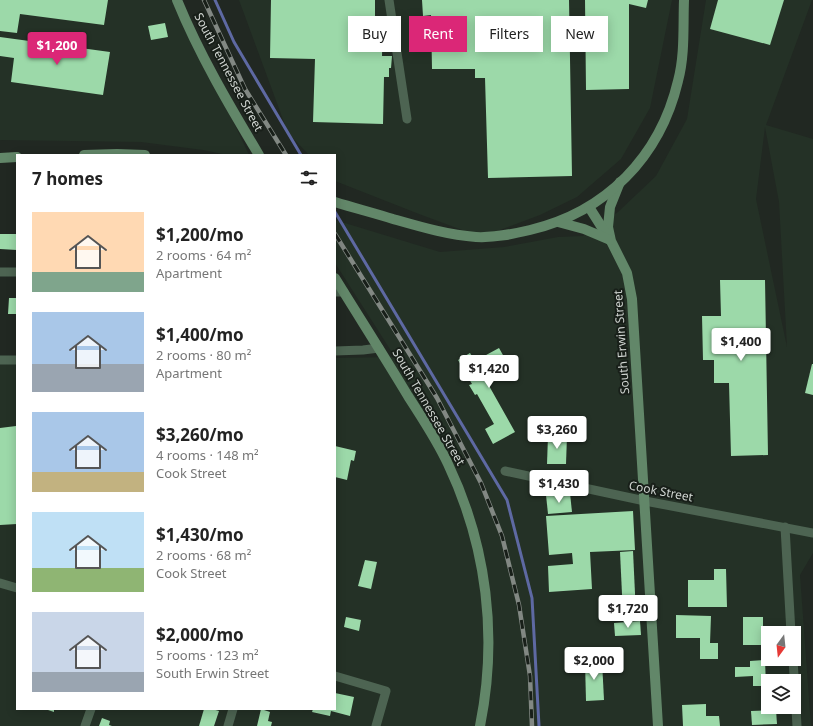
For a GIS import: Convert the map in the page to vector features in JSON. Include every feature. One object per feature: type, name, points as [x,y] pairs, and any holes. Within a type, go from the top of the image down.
[{"type":"street","name":"South Tennessee Street","points":[[177,0],[217,83],[258,154]]},
{"type":"street","points":[[389,0],[407,119]]},
{"type":"street","points":[[336,202],[434,230],[476,237],[518,233],[558,222],[577,214],[604,197],[620,182],[642,159],[662,128],[673,100],[682,63],[684,44],[684,0]]},
{"type":"street","points":[[0,158],[16,157]]},
{"type":"street","points":[[610,240],[608,227],[610,207],[620,182]]},
{"type":"street","name":"South Erwin Street","points":[[589,206],[610,240],[627,273],[631,290],[658,726]]},
{"type":"street","points":[[558,222],[584,229],[610,240]]},
{"type":"street","points":[[2,272],[16,272]]},
{"type":"street","name":"South Tennessee Street","points":[[336,282],[339,292],[379,348],[429,430],[458,487],[471,522],[484,579],[489,624],[486,691],[480,726]]},
{"type":"street","points":[[336,351],[379,348]]},
{"type":"street","points":[[0,360],[16,360]]},
{"type":"street","name":"Cook Street","points":[[505,471],[645,501],[813,533]]},
{"type":"street","points":[[784,527],[791,626]]},
{"type":"street","points":[[0,583],[16,588]]},
{"type":"street","points":[[793,666],[797,726]]},
{"type":"street","points":[[336,676],[386,690],[376,726]]},
{"type":"street","points":[[85,726],[91,710]]},
{"type":"street","points":[[228,726],[233,710]]},
{"type":"shaded area","points":[[0,0],[176,0],[249,154],[222,154],[141,142],[0,140]]},
{"type":"shaded area","points":[[239,0],[672,0],[650,108],[621,159],[577,197],[540,215],[481,237],[336,181],[336,154],[308,154],[288,133]]},
{"type":"shaded area","points":[[706,0],[812,0],[766,125],[813,139],[813,553],[800,575],[811,726],[0,726],[0,361],[16,361],[16,710],[336,710],[336,358],[395,357],[336,265],[336,220],[440,252],[504,247],[558,237],[583,236],[618,212],[656,176],[687,119]],"holes":[[[765,127],[779,202],[787,347],[756,199]]]},
{"type":"building","points":[[0,0],[108,0],[104,25],[20,14],[17,33],[0,31]]},
{"type":"building","points":[[271,0],[375,0],[375,16],[348,16],[348,52],[382,52],[382,56],[392,56],[391,68],[389,68],[389,77],[384,77],[383,124],[313,122],[315,59],[270,58]]},
{"type":"building","points":[[422,0],[569,0],[569,16],[551,16],[551,52],[570,52],[572,176],[488,178],[485,78],[475,78],[475,69],[432,69],[432,52],[467,52],[467,16],[423,16]]},
{"type":"building","points":[[585,0],[648,0],[646,8],[629,4],[629,89],[586,90],[586,52],[608,52],[608,16],[585,16]]},
{"type":"building","points":[[718,0],[784,0],[770,45],[710,29]]},
{"type":"building","points":[[165,23],[168,37],[151,40],[148,26]]},
{"type":"building","points":[[0,37],[110,52],[103,95],[11,82],[14,58],[0,56]]},
{"type":"building","points":[[0,234],[16,234],[16,250],[0,249]]},
{"type":"building","points":[[720,280],[765,280],[768,455],[731,456],[729,383],[714,383],[714,360],[703,360],[702,316],[721,316]]},
{"type":"building","points":[[9,298],[16,298],[16,314],[8,314]]},
{"type":"building","points":[[499,348],[512,371],[488,384],[515,432],[493,444],[485,429],[494,424],[477,394],[475,395],[469,385],[472,384],[458,360],[470,353],[475,361]]},
{"type":"building","points":[[813,364],[813,395],[805,393]]},
{"type":"building","points":[[16,426],[16,524],[0,525],[0,428]]},
{"type":"building","points":[[548,436],[567,436],[566,464],[547,464]]},
{"type":"building","points":[[336,446],[356,451],[354,461],[351,460],[347,480],[336,477]]},
{"type":"building","points":[[570,493],[572,512],[548,514],[546,495]]},
{"type":"building","points":[[633,511],[635,550],[590,552],[592,589],[549,592],[548,566],[573,564],[572,553],[549,555],[546,516]]},
{"type":"building","points":[[633,551],[636,615],[623,615],[620,552]]},
{"type":"building","points":[[365,560],[377,562],[371,589],[358,586]]},
{"type":"building","points":[[714,569],[726,569],[727,607],[688,607],[688,580],[714,580]]},
{"type":"building","points":[[676,615],[711,616],[710,643],[718,643],[718,659],[700,659],[700,638],[676,638]]},
{"type":"building","points":[[346,617],[361,620],[359,631],[344,627]]},
{"type":"building","points":[[743,617],[763,617],[763,626],[761,626],[761,645],[743,645]]},
{"type":"building","points":[[640,621],[641,635],[615,636],[614,623]]},
{"type":"building","points":[[607,649],[608,660],[592,661],[591,651]]},
{"type":"building","points":[[761,660],[761,666],[765,666],[766,674],[761,674],[761,686],[753,686],[753,676],[735,677],[735,667],[750,667],[750,661]]},
{"type":"building","points":[[602,661],[604,700],[586,701],[585,662]]},
{"type":"building","points":[[336,693],[354,697],[350,716],[331,711],[330,716],[312,712],[313,710],[336,710]]},
{"type":"building","points":[[706,704],[706,716],[719,716],[720,726],[683,726],[682,705]]},
{"type":"building","points":[[204,710],[219,711],[214,726],[199,726]]},
{"type":"building","points":[[261,710],[270,712],[268,721],[272,722],[271,726],[257,726]]},
{"type":"building","points":[[751,711],[761,711],[761,714],[776,714],[777,724],[752,725]]},
{"type":"building","points":[[102,718],[110,721],[109,725],[112,726],[99,726]]},
{"type":"waterway","points":[[215,0],[234,42],[300,154]]},
{"type":"waterway","points":[[336,214],[507,500],[532,598],[539,726]]},
{"type":"railway","points":[[204,0],[245,89],[285,154]]},
{"type":"railway","points":[[336,236],[437,398],[481,483],[502,536],[519,605],[530,676],[532,726]]}]
